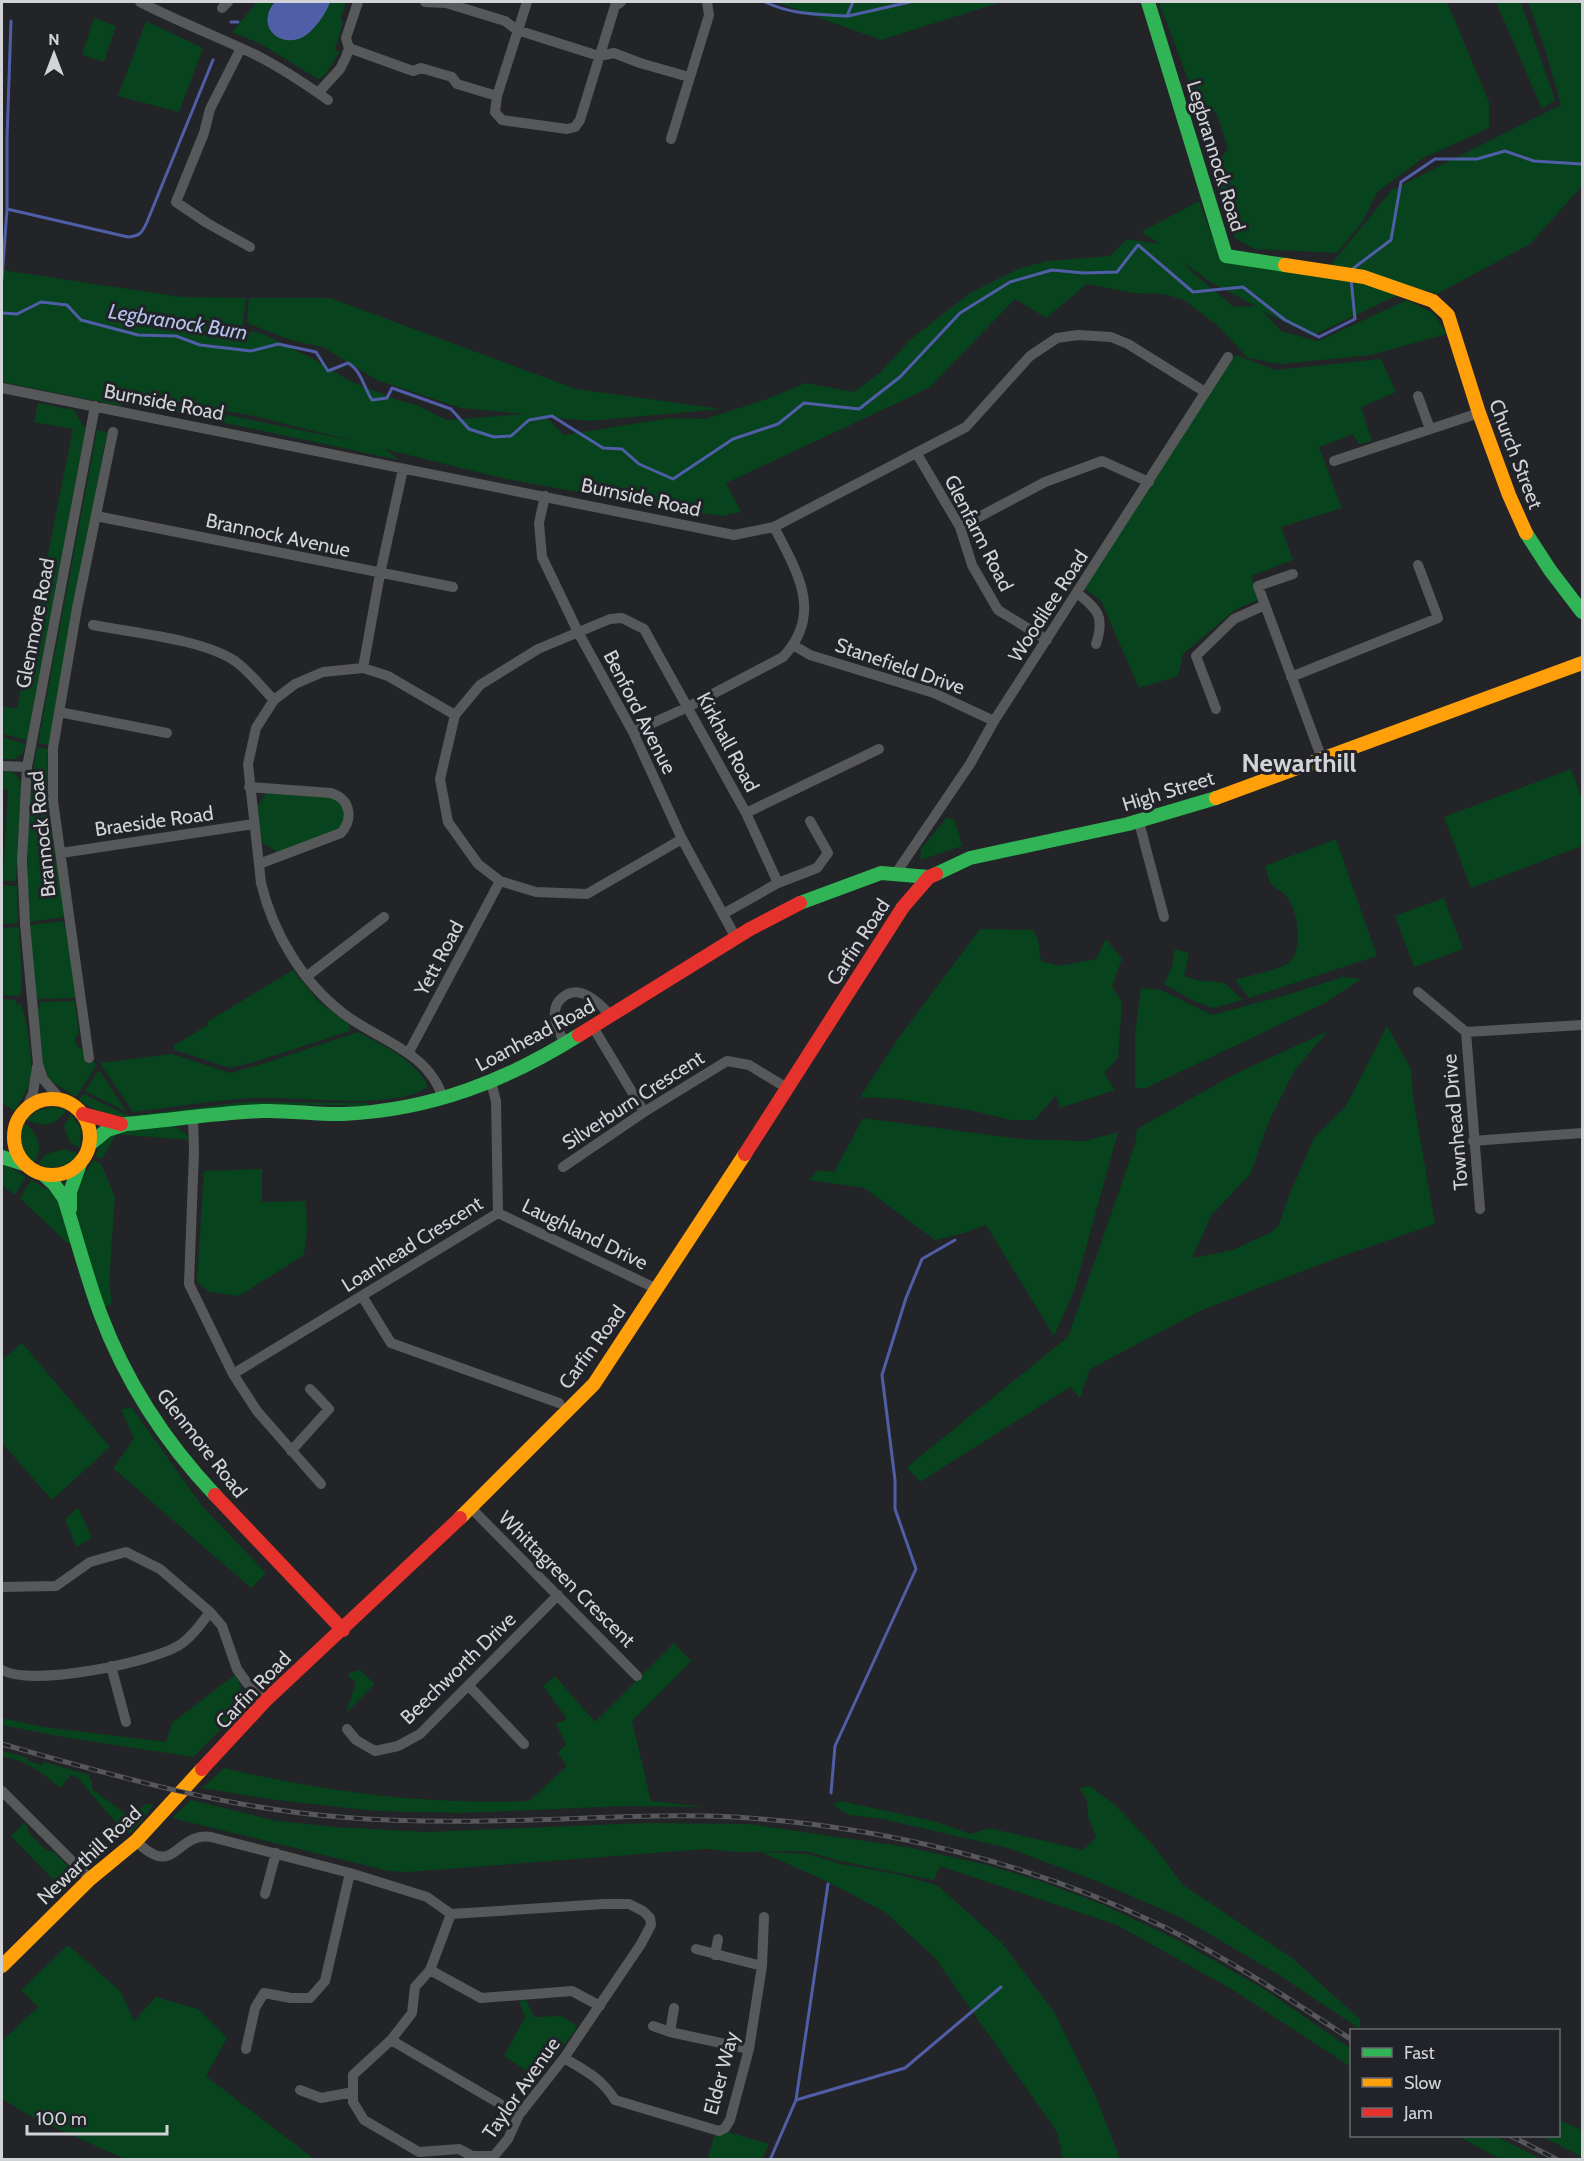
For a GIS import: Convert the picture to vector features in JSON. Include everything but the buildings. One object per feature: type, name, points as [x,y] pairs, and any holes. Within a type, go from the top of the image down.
[{"type":"street","points":[[140,2],[241,48],[289,73],[328,100]]},
{"type":"street","points":[[318,93],[340,69],[349,48],[346,38],[358,2]]},
{"type":"street","points":[[424,2],[446,3],[505,21],[518,30],[599,56],[614,53],[689,77]]},
{"type":"street","points":[[527,2],[497,96],[495,112],[502,120],[567,129],[575,127],[580,120],[615,6],[621,2]]},
{"type":"street","points":[[671,139],[709,15],[707,2]]},
{"type":"street","name":"Legbrannock Road","points":[[1148,2],[1226,256],[1364,277],[1433,302]]},
{"type":"street","points":[[241,48],[210,109],[204,133],[176,202],[207,223],[250,247]]},
{"type":"street","points":[[349,48],[413,71],[421,68],[452,77],[457,84],[497,96]]},
{"type":"street","name":"Church Street","points":[[1433,302],[1448,315],[1452,323],[1479,412],[1524,529],[1550,570],[1582,612]]},
{"type":"street","name":"Burnside Road","points":[[2,388],[734,535],[774,527],[966,428],[1030,356],[1057,338],[1078,335],[1111,337],[1128,344],[1206,392]]},
{"type":"street","name":"Woodilee Road","points":[[896,873],[970,764],[994,721],[1228,357]]},
{"type":"street","points":[[1418,396],[1430,429]]},
{"type":"street","name":"Glenmore Road","points":[[61,1100],[43,1079],[38,1064],[25,924],[22,860],[27,767],[95,406]]},
{"type":"street","points":[[1334,461],[1479,412]]},
{"type":"street","name":"Brannock Road","points":[[89,1058],[60,853],[52,776],[53,748],[113,432]]},
{"type":"street","name":"Glenfarm Road","points":[[917,454],[960,527],[972,565],[998,610],[1047,640]]},
{"type":"street","points":[[960,527],[1045,482],[1102,461],[1149,482]]},
{"type":"street","points":[[363,668],[380,574],[403,469]]},
{"type":"street","name":"Benford Avenue","points":[[545,496],[540,523],[542,557],[578,632],[633,732],[682,839],[736,938]]},
{"type":"street","name":"Brannock Avenue","points":[[96,516],[453,587]]},
{"type":"street","points":[[633,732],[688,707],[783,657],[795,646],[806,608],[796,570],[774,527]]},
{"type":"street","points":[[1291,677],[1438,618],[1418,565]]},
{"type":"street","points":[[1293,574],[1258,586],[1322,759]]},
{"type":"street","points":[[1077,593],[1094,606],[1102,627],[1096,644]]},
{"type":"street","points":[[1216,709],[1196,656],[1234,619],[1265,605]]},
{"type":"street","name":"Kirkhall Road","points":[[455,715],[480,685],[538,650],[610,619],[622,618],[644,629],[746,813],[778,883]]},
{"type":"street","points":[[93,625],[197,645],[216,651],[236,662],[274,700]]},
{"type":"street","name":"Stanefield Drive","points":[[795,646],[810,655],[934,693],[994,721]]},
{"type":"street","name":"High Street","points":[[929,877],[970,858],[1139,822],[1233,792],[1582,663]]},
{"type":"street","points":[[443,1099],[440,1089],[428,1070],[409,1052],[344,1014],[306,977],[289,952],[274,921],[266,901],[259,864],[248,764],[256,728],[274,700],[295,684],[323,672],[363,668],[388,676],[455,715],[440,779],[448,822],[478,864],[500,881],[536,892],[587,894],[682,839]]},
{"type":"street","points":[[59,712],[167,733]]},
{"type":"street","points":[[746,813],[879,749]]},
{"type":"street","points":[[2,766],[27,767]]},
{"type":"street","points":[[249,787],[331,793],[342,798],[349,812],[348,822],[341,833],[259,864]]},
{"type":"street","points":[[723,914],[778,883],[817,868],[828,853],[810,821]]},
{"type":"street","points":[[1139,822],[1164,917]]},
{"type":"street","name":"Braeside Road","points":[[60,853],[254,824]]},
{"type":"street","name":"Loanhead Road","points":[[89,1145],[107,1130],[126,1124],[263,1111],[343,1114],[404,1108],[443,1099],[491,1082],[565,1044],[775,914],[825,892],[881,873],[929,877]]},
{"type":"street","name":"Carfin Road","points":[[202,1771],[265,1701],[471,1508],[594,1384],[903,908],[929,877]]},
{"type":"street","name":"Yett Road","points":[[409,1052],[500,881]]},
{"type":"street","points":[[306,977],[384,916]]},
{"type":"street","points":[[565,1044],[555,1020],[555,1007],[561,998],[571,992],[589,996],[611,1016]]},
{"type":"street","points":[[1418,992],[1466,1032],[1582,1025]]},
{"type":"street","points":[[592,1028],[644,1112]]},
{"type":"street","name":"Townhead Drive","points":[[1466,1032],[1480,1209]]},
{"type":"street","name":"Silverburn Crescent","points":[[563,1167],[644,1112],[727,1061],[749,1065],[787,1088]]},
{"type":"street","name":"Glenmore Road","points":[[26,1109],[33,1093],[38,1064]]},
{"type":"street","name":"Loanhead Crescent","points":[[233,1374],[498,1213],[496,1101],[491,1082]]},
{"type":"street","points":[[2,1156],[44,1175],[64,1173],[80,1163],[90,1139],[88,1126],[82,1114],[73,1105],[61,1100],[48,1099],[36,1102],[26,1109],[18,1119],[14,1130],[15,1148],[24,1164]]},
{"type":"street","name":"Loanhead Road","points":[[82,1114],[126,1124]]},
{"type":"street","points":[[193,1117],[194,1151],[189,1284],[233,1374],[257,1411],[321,1485]]},
{"type":"street","points":[[2,1142],[14,1130]]},
{"type":"street","points":[[1473,1141],[1582,1133]]},
{"type":"street","name":"Glenmore Road","points":[[69,1214],[70,1192],[80,1163]]},
{"type":"street","name":"Glenmore Road","points":[[44,1175],[59,1189],[100,1313],[117,1352],[150,1413],[210,1490],[343,1630]]},
{"type":"street","name":"Laughland Drive","points":[[498,1213],[657,1288]]},
{"type":"street","points":[[362,1296],[391,1343],[559,1403]]},
{"type":"street","points":[[291,1451],[329,1409],[310,1389]]},
{"type":"street","name":"Whittagreen Crescent","points":[[471,1508],[637,1676]]},
{"type":"street","points":[[2,1587],[56,1586],[90,1562],[126,1552],[160,1569],[210,1612],[222,1626],[237,1669],[265,1701]]},
{"type":"street","name":"Beechworth Drive","points":[[347,1729],[356,1740],[375,1751],[398,1746],[420,1734],[558,1595]]},
{"type":"street","points":[[2,1670],[31,1676],[51,1676],[160,1656],[181,1645],[210,1612]]},
{"type":"street","points":[[111,1666],[126,1722]]},
{"type":"street","points":[[469,1686],[524,1744]]},
{"type":"street","name":"Newarthill Road","points":[[2,1966],[90,1878],[135,1841],[202,1771]]},
{"type":"street","points":[[2,1791],[90,1878]]},
{"type":"street","points":[[135,1841],[153,1855],[165,1857],[176,1852],[188,1840],[204,1836],[350,1873],[427,1897],[451,1914],[430,1970],[415,1987],[411,2013],[391,2040],[353,2075],[353,2092],[321,2098],[300,2090]]},
{"type":"street","points":[[266,1894],[276,1853]]},
{"type":"street","points":[[246,2049],[255,2008],[264,1993],[291,1998],[310,1998],[325,1981],[350,1873]]},
{"type":"street","name":"Taylor Avenue","points":[[353,2092],[353,2102],[364,2120],[417,2156],[459,2149],[472,2156],[494,2156],[508,2139],[519,2115],[564,2058],[600,2006],[651,1925],[650,1918],[643,1911],[628,1904],[451,1914]]},
{"type":"street","name":"Elder Way","points":[[564,2058],[594,2075],[606,2085],[615,2100],[719,2131],[725,2128],[730,2120],[749,2049],[762,1966],[764,1917]]},
{"type":"street","points":[[715,1955],[718,1939]]},
{"type":"street","points":[[696,1949],[762,1966]]},
{"type":"street","points":[[430,1970],[481,1998],[572,1991],[600,2006]]},
{"type":"street","points":[[670,2032],[674,2008]]},
{"type":"street","points":[[653,2026],[670,2032],[749,2049]]},
{"type":"street","points":[[391,2040],[519,2115]]},
{"type":"green space","points":[[257,2],[346,2],[335,50],[340,52],[324,76],[318,79],[261,44],[232,32]]},
{"type":"green space","points":[[776,2],[1001,2],[881,40]]},
{"type":"green space","points":[[1159,2],[1447,2],[1489,102],[1489,128],[1423,158],[1377,192],[1363,221],[1337,253],[1255,249],[1234,238],[1214,170],[1228,148],[1216,112],[1200,111]]},
{"type":"green space","points":[[1496,2],[1521,2],[1555,100],[1542,109]]},
{"type":"green space","points":[[1528,2],[1582,2],[1582,186],[1530,244],[1437,294],[1414,287],[1312,336],[1263,311],[1281,331],[1318,341],[1407,300],[1433,313],[1447,334],[1371,355],[1280,364],[1248,358],[1218,326],[1184,300],[1163,294],[1133,293],[1087,284],[1046,318],[1015,299],[929,388],[726,483],[741,512],[722,516],[676,510],[506,479],[385,449],[399,460],[122,401],[121,406],[2,382],[2,270],[182,297],[246,298],[242,330],[261,333],[315,360],[350,381],[419,406],[446,420],[525,414],[461,408],[377,380],[323,347],[290,340],[247,323],[249,298],[330,298],[576,389],[722,409],[589,421],[546,417],[564,435],[670,418],[705,419],[764,400],[806,383],[854,392],[881,372],[910,340],[970,293],[1018,269],[1047,261],[1110,256],[1127,239],[1160,244],[1141,232],[1199,201],[1222,262],[1323,274],[1392,190],[1561,105],[1545,49]],"holes":[[[1181,260],[1210,282],[1256,306],[1234,307]],[[116,392],[254,416],[358,442]]]},
{"type":"green space","points":[[94,18],[116,26],[104,62],[82,55]]},
{"type":"green space","points":[[146,21],[203,48],[179,112],[118,96]]},
{"type":"green space","points":[[1236,355],[1275,370],[1381,359],[1396,392],[1361,407],[1372,441],[1359,444],[1353,434],[1319,447],[1342,508],[1281,527],[1293,560],[1251,576],[1260,599],[1235,610],[1183,654],[1178,676],[1139,688],[1101,601],[1084,588],[1211,388]]},
{"type":"green space","points":[[38,403],[74,410],[83,426],[86,427],[27,740],[2,734],[2,706],[17,709],[73,429],[34,422]]},
{"type":"green space","points":[[97,430],[107,432],[49,745],[38,743]]},
{"type":"green space","points":[[2,737],[26,744],[22,754],[15,759],[2,759]]},
{"type":"green space","points":[[37,747],[48,749],[50,813],[65,917],[29,922],[29,812]]},
{"type":"green space","points":[[1571,769],[1582,799],[1582,846],[1471,888],[1444,817]]},
{"type":"green space","points":[[2,770],[14,773],[21,784],[16,881],[3,881],[8,789],[2,789]]},
{"type":"green space","points":[[267,792],[331,797],[342,808],[343,817],[340,827],[336,831],[278,853],[262,842],[257,807]]},
{"type":"green space","points":[[947,817],[955,821],[962,846],[920,860],[921,849]]},
{"type":"green space","points":[[1336,839],[1377,956],[1249,998],[1235,980],[1285,965],[1296,952],[1298,942],[1294,911],[1284,894],[1271,884],[1265,866]]},
{"type":"green space","points":[[3,885],[17,886],[18,923],[2,924]]},
{"type":"green space","points":[[1444,898],[1463,949],[1414,967],[1395,916]]},
{"type":"green space","points":[[63,921],[64,926],[67,926],[77,997],[35,999],[29,925]]},
{"type":"green space","points":[[19,927],[22,984],[20,996],[2,995],[2,928]]},
{"type":"green space","points":[[980,929],[1033,930],[1038,939],[1041,961],[1060,966],[1096,959],[1106,939],[1122,959],[1112,986],[1122,1003],[1118,1058],[1104,1073],[1115,1090],[1060,1108],[1056,1095],[1035,1120],[1011,1120],[969,1110],[898,1099],[860,1097],[898,1039]]},
{"type":"green space","points":[[1175,949],[1189,953],[1184,976],[1225,983],[1243,1000],[1213,1008],[1194,1001],[1164,984],[1172,967]]},
{"type":"green space","points":[[293,970],[318,1001],[349,1024],[350,1031],[230,1068],[175,1050],[173,1046],[208,1025],[207,1022]]},
{"type":"green space","points":[[1343,977],[1361,979],[1325,1003],[1146,1088],[1135,1088],[1135,1033],[1141,988],[1161,990],[1212,1015]]},
{"type":"green space","points":[[2,999],[16,1000],[17,1005],[21,1004],[27,1026],[31,1060],[29,1086],[15,1111],[2,1103]]},
{"type":"green space","points":[[75,1001],[79,1033],[75,1038],[77,1046],[85,1051],[86,1063],[94,1062],[96,1066],[76,1097],[51,1081],[44,1069],[36,1007],[40,1007],[40,1002]]},
{"type":"green space","points":[[1387,1026],[1411,1069],[1413,1097],[1435,1224],[1334,1259],[1202,1310],[1090,1369],[1080,1398],[1070,1387],[920,1482],[907,1467],[1068,1337],[1135,1144],[1137,1129],[1235,1074],[1328,1031],[1294,1071],[1268,1123],[1251,1173],[1211,1216],[1192,1258],[1233,1250],[1271,1232],[1279,1225],[1314,1138],[1346,1106]]},
{"type":"green space","points":[[358,1032],[406,1060],[421,1075],[427,1087],[413,1094],[393,1099],[345,1101],[255,1098],[133,1112],[100,1063],[172,1054],[230,1073]]},
{"type":"green space","points":[[99,1070],[127,1112],[85,1091]]},
{"type":"green space","points":[[83,1094],[129,1116],[244,1102],[367,1103],[367,1106],[258,1104],[125,1119],[98,1112],[79,1100]]},
{"type":"green space","points":[[55,1107],[66,1110],[58,1120],[49,1124],[38,1124],[26,1120],[38,1110]]},
{"type":"green space","points":[[71,1114],[81,1129],[80,1148],[69,1139],[64,1126]]},
{"type":"green space","points":[[863,1118],[1019,1139],[1085,1141],[1118,1132],[1074,1291],[1054,1336],[986,1225],[935,1240],[864,1188],[809,1180],[818,1170],[834,1172]]},
{"type":"green space","points":[[24,1123],[33,1131],[38,1141],[39,1152],[34,1163],[22,1145],[21,1134]]},
{"type":"green space","points":[[175,1126],[188,1136],[189,1140],[116,1134],[102,1159],[95,1156],[103,1141],[115,1132]]},
{"type":"green space","points":[[65,1149],[78,1154],[65,1165],[49,1167],[38,1164],[46,1154]]},
{"type":"green space","points":[[93,1160],[101,1164],[115,1197],[109,1283],[112,1304],[104,1307],[81,1236],[75,1208],[78,1188]]},
{"type":"green space","points":[[2,1163],[26,1177],[15,1195],[2,1185]]},
{"type":"green space","points":[[262,1169],[262,1202],[306,1201],[307,1229],[304,1255],[239,1296],[209,1292],[197,1281],[204,1171]]},
{"type":"green space","points":[[31,1180],[55,1194],[72,1243],[67,1243],[20,1198]]},
{"type":"green space","points":[[22,1343],[110,1447],[52,1500],[2,1443],[2,1360]]},
{"type":"green space","points":[[132,1408],[202,1506],[266,1573],[251,1588],[113,1468],[134,1439],[121,1409]]},
{"type":"green space","points":[[78,1508],[92,1538],[76,1547],[65,1519]]},
{"type":"green space","points":[[674,1643],[691,1661],[632,1721],[651,1801],[707,1807],[625,1806],[461,1813],[376,1811],[275,1800],[202,1788],[224,1768],[300,1784],[376,1795],[452,1801],[529,1801],[567,1766],[558,1753],[566,1744],[556,1724],[567,1719],[543,1686],[555,1676],[595,1722]]},
{"type":"green space","points":[[360,1670],[375,1684],[346,1713],[356,1682],[349,1677],[349,1673]]},
{"type":"green space","points":[[236,1674],[246,1701],[193,1757],[2,1725],[2,1718],[43,1727],[166,1742],[172,1723]]},
{"type":"green space","points":[[2,1751],[28,1758],[28,1761],[42,1765],[43,1762],[90,1775],[92,1789],[131,1818],[145,1804],[153,1805],[130,1833],[124,1832],[77,1777],[71,1775],[60,1788],[33,1768],[2,1756]]},
{"type":"green space","points":[[1090,1786],[1115,1805],[1153,1845],[1183,1885],[1292,1958],[1360,2019],[1360,2029],[1276,1973],[1182,1918],[1099,1882],[1008,1848],[883,1819],[849,1815],[833,1805],[841,1801],[937,1822],[971,1834],[989,1828],[1083,1850],[1096,1837],[1088,1817],[1087,1800],[1079,1788]]},
{"type":"green space","points":[[191,1800],[277,1821],[336,1827],[428,1832],[643,1823],[749,1824],[907,1847],[987,1865],[1037,1880],[1099,1903],[1178,1940],[1264,1989],[1350,2048],[1350,2066],[1233,1990],[1117,1925],[940,1866],[934,1880],[840,1861],[806,1851],[738,1852],[706,1849],[408,1872],[389,1871],[172,1818]]},
{"type":"green space","points":[[24,1823],[28,1827],[28,1832],[47,1851],[53,1851],[75,1873],[76,1879],[64,1891],[11,1836]]},
{"type":"green space","points":[[761,1852],[807,1854],[841,1864],[896,1874],[937,1885],[1001,1942],[1054,2012],[1096,2097],[1120,2159],[1063,2159],[1057,2132],[935,1958],[885,1912],[824,1880]]},
{"type":"green space","points":[[68,1945],[121,1992],[134,2021],[156,1997],[198,2009],[227,2038],[206,2076],[314,2159],[125,2159],[32,2117],[2,2099],[2,2041],[38,2007],[21,1990]]},
{"type":"green space","points":[[526,2000],[534,2017],[561,2016],[578,2026],[539,2079],[504,2056],[525,2017],[519,2001]]},
{"type":"green space","points":[[1560,2120],[1582,2130],[1582,2157],[1544,2137],[1560,2137]]},
{"type":"green space","points":[[725,2131],[769,2144],[762,2159],[707,2160],[715,2133]]},
{"type":"green space","points":[[1460,2137],[1497,2137],[1541,2159],[1500,2159]]},
{"type":"water","points":[[275,2],[330,2],[327,10],[311,31],[301,38],[284,40],[271,32],[268,25],[270,10]]},
{"type":"waterway","points":[[765,2],[795,12],[847,16],[853,2]]},
{"type":"waterway","points":[[848,16],[910,2]]},
{"type":"waterway","points":[[2,279],[7,209],[11,21]]},
{"type":"waterway","points":[[231,22],[238,22]]},
{"type":"waterway","points":[[7,209],[128,237],[140,233],[147,222],[213,60]]},
{"type":"waterway","name":"Legbranock Burn","points":[[1351,270],[1391,240],[1401,182],[1435,159],[1477,159],[1505,151],[1534,161],[1582,163]]},
{"type":"waterway","name":"Legbranock Burn","points":[[2,313],[17,314],[41,302],[67,305],[81,320],[138,335],[176,336],[200,345],[251,351],[278,344],[316,352],[328,371],[348,363],[352,366],[372,400],[387,398],[392,388],[451,409],[469,429],[494,437],[511,436],[529,420],[552,416],[603,448],[622,449],[639,464],[673,479],[733,439],[778,424],[804,403],[859,409],[900,377],[960,313],[1010,282],[1052,270],[1084,273],[1117,272],[1138,245],[1193,292],[1243,287],[1285,320],[1319,337],[1355,319],[1351,279]]},
{"type":"waterway","points":[[831,1793],[835,1746],[916,1569],[895,1509],[895,1480],[882,1375],[906,1298],[922,1259],[955,1240]]},
{"type":"waterway","points":[[770,2160],[796,2100],[828,1884]]},
{"type":"waterway","points":[[796,2100],[905,2068],[1001,1987]]},
{"type":"railway","points":[[2,1744],[169,1789],[297,1813],[432,1821],[673,1816],[735,1817],[845,1829],[955,1851],[1062,1884],[1164,1927],[1236,1966],[1350,2039]]},
{"type":"railway","points":[[1513,2137],[1558,2160]]},
{"type":"traffic: fast","points":[[1148,2],[1226,256],[1285,265]]},
{"type":"traffic: fast","points":[[1526,533],[1550,570],[1582,612]]},
{"type":"traffic: fast","points":[[936,874],[970,858],[1128,824],[1216,798]]},
{"type":"traffic: fast","points":[[800,903],[881,873],[929,877]]},
{"type":"traffic: fast","points":[[89,1145],[107,1130],[126,1124],[245,1112],[344,1114],[407,1106],[467,1090],[496,1079],[579,1035]]},
{"type":"traffic: fast","points":[[2,1157],[24,1164]]},
{"type":"traffic: fast","points":[[70,1209],[70,1192],[80,1164]]},
{"type":"traffic: fast","points":[[44,1175],[64,1198],[95,1299],[110,1338],[134,1386],[180,1454],[215,1495]]},
{"type":"traffic: slow","points":[[1285,265],[1364,277],[1433,301],[1448,315],[1479,413],[1509,495],[1526,533]]},
{"type":"traffic: slow","points":[[1216,798],[1582,663]]},
{"type":"traffic: slow","points":[[52,1099],[67,1102],[79,1110],[87,1122],[90,1137],[87,1152],[79,1164],[67,1172],[52,1175],[37,1172],[25,1164],[17,1152],[14,1137],[17,1122],[25,1110],[37,1102],[52,1099]]},
{"type":"traffic: slow","points":[[460,1518],[594,1384],[745,1154]]},
{"type":"traffic: slow","points":[[2,1966],[90,1879],[136,1841],[202,1769]]},
{"type":"traffic: jam","points":[[745,1154],[903,907],[929,877],[936,874]]},
{"type":"traffic: jam","points":[[579,1035],[750,929],[800,903]]},
{"type":"traffic: jam","points":[[83,1114],[121,1124]]},
{"type":"traffic: jam","points":[[215,1495],[343,1630]]},
{"type":"traffic: jam","points":[[202,1769],[265,1701],[460,1518]]},
{"type":"district","name":"Newarthill","points":[[1299,763]]}]
